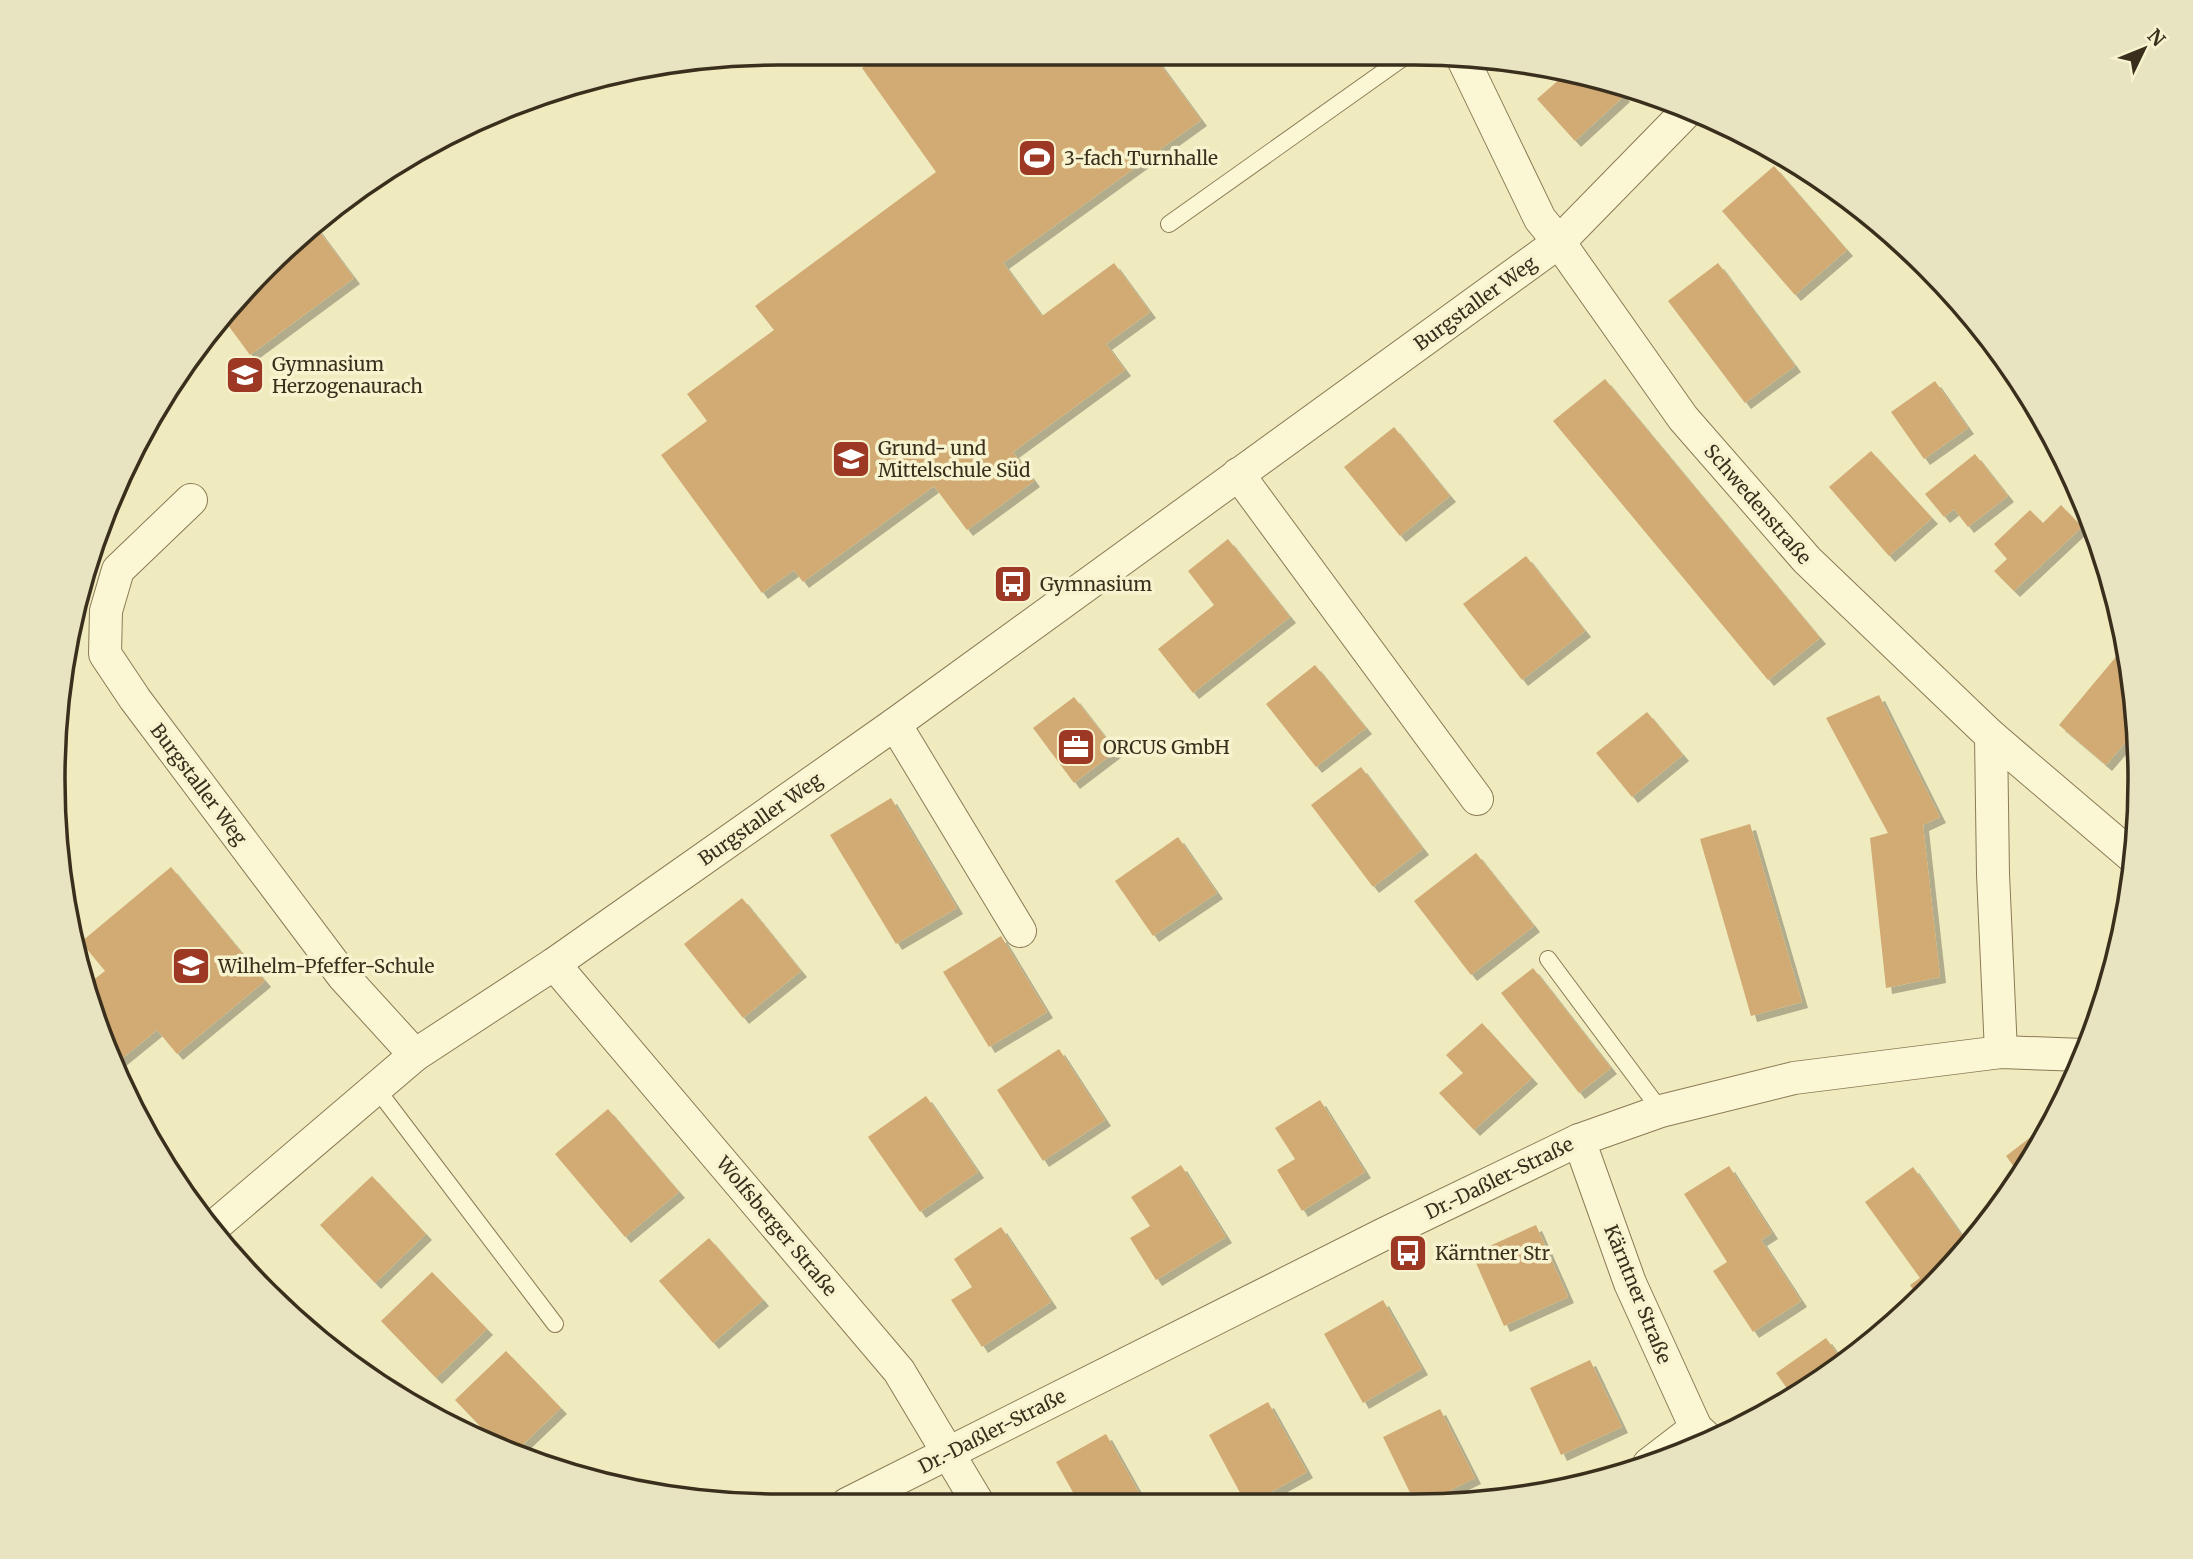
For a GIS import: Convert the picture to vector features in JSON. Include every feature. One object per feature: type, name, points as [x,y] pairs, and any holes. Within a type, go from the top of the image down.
[{"type":"street","name":"Schwedenstraße","points":[[1467,67],[1540,219],[1559,242],[1682,418],[1807,560],[1991,736],[2124,850]]},
{"type":"street","name":"Burgstaller Weg","points":[[218,1222],[415,1055],[554,964],[895,724],[1559,242],[1681,117]]},
{"type":"street","points":[[1238,474],[1477,799]]},
{"type":"street","name":"Burgstaller Weg","points":[[191,500],[118,570],[106,611],[106,654],[157,729],[343,976],[415,1055]]},
{"type":"street","points":[[895,724],[1020,931]]},
{"type":"street","points":[[1991,736],[1993,874],[2001,1052]]},
{"type":"street","name":"Wolfsberger Straße","points":[[554,964],[900,1371],[973,1494]]},
{"type":"street","name":"Dr.-Daßler-Straße","points":[[867,1494],[1384,1234],[1579,1140],[1661,1111],[1794,1078],[2001,1052],[2073,1055]]},
{"type":"street","name":"Kärntner Straße","points":[[1579,1140],[1630,1283],[1702,1433]]},
{"type":"lane","points":[[1169,224],[1392,65]]},
{"type":"lane","points":[[1548,959],[1661,1111]]},
{"type":"lane","points":[[376,1088],[555,1324]]},
{"type":"building","points":[[866,65],[1161,65],[1201,120],[1003,263],[1042,316],[1114,263],[1150,312],[1106,344],[1125,370],[1013,452],[1034,481],[967,530],[934,486],[803,582],[794,570],[762,593],[661,455],[707,421],[687,394],[774,330],[755,306],[936,172],[862,68]]},
{"type":"building","points":[[1559,80],[1623,97],[1575,141],[1537,99]]},
{"type":"building","points":[[1774,166],[1847,250],[1795,295],[1722,211]]},
{"type":"building","points":[[320,232],[354,278],[250,355],[228,325],[274,274]]},
{"type":"building","points":[[1718,263],[1795,366],[1745,403],[1668,301]]},
{"type":"building","points":[[1605,379],[1820,638],[1768,680],[1553,421]]},
{"type":"building","points":[[1935,381],[1968,428],[1924,459],[1891,412]]},
{"type":"building","points":[[1394,427],[1450,496],[1400,536],[1344,467]]},
{"type":"building","points":[[1871,451],[1932,518],[1889,556],[1829,487]]},
{"type":"building","points":[[1975,454],[2008,496],[1968,527],[1954,509],[1944,517],[1925,494]]},
{"type":"building","points":[[2061,505],[2082,527],[2014,591],[1994,571],[2007,559],[1994,544],[2030,510],[2043,523]]},
{"type":"building","points":[[1228,539],[1290,617],[1193,693],[1158,649],[1214,605],[1188,571]]},
{"type":"building","points":[[1526,556],[1585,631],[1522,680],[1463,604]]},
{"type":"building","points":[[2117,655],[2127,740],[2106,765],[2059,725]]},
{"type":"building","points":[[1315,665],[1366,728],[1316,767],[1266,704]]},
{"type":"building","points":[[1879,695],[1940,817],[1923,825],[1940,977],[1886,988],[1870,838],[1888,833],[1826,718]]},
{"type":"building","points":[[1074,697],[1116,751],[1074,783],[1033,728]]},
{"type":"building","points":[[1647,712],[1683,755],[1632,797],[1596,753]]},
{"type":"building","points":[[1361,767],[1423,849],[1373,887],[1311,805]]},
{"type":"building","points":[[891,798],[957,908],[896,944],[830,835]]},
{"type":"building","points":[[1750,824],[1802,1002],[1751,1016],[1700,839]]},
{"type":"building","points":[[1178,837],[1217,893],[1153,936],[1115,881]]},
{"type":"building","points":[[1476,853],[1534,926],[1471,975],[1414,901]]},
{"type":"building","points":[[171,867],[265,981],[177,1054],[157,1030],[122,1059],[94,980],[105,971],[85,946],[83,940]]},
{"type":"building","points":[[742,898],[801,971],[743,1018],[684,944]]},
{"type":"building","points":[[1001,936],[1047,1012],[989,1047],[943,972]]},
{"type":"building","points":[[1533,968],[1611,1068],[1579,1093],[1501,993]]},
{"type":"building","points":[[1482,1023],[1532,1078],[1474,1130],[1439,1093],[1463,1073],[1446,1055]]},
{"type":"building","points":[[1059,1049],[1105,1120],[1043,1161],[997,1090]]},
{"type":"building","points":[[926,1096],[978,1172],[920,1212],[868,1137]]},
{"type":"building","points":[[1320,1100],[1365,1172],[1302,1211],[1277,1170],[1295,1159],[1275,1128]]},
{"type":"building","points":[[608,1109],[679,1192],[625,1237],[555,1154]]},
{"type":"building","points":[[2033,1135],[2014,1167],[2006,1156]]},
{"type":"building","points":[[1181,1165],[1226,1237],[1156,1280],[1130,1238],[1150,1226],[1131,1197]]},
{"type":"building","points":[[1729,1166],[1772,1233],[1761,1240],[1801,1301],[1753,1332],[1713,1271],[1727,1262],[1684,1194]]},
{"type":"building","points":[[1913,1167],[1963,1237],[1914,1290],[1910,1285],[1920,1278],[1865,1202]]},
{"type":"building","points":[[372,1176],[426,1234],[375,1283],[320,1225]]},
{"type":"building","points":[[1536,1225],[1568,1297],[1504,1326],[1472,1254]]},
{"type":"building","points":[[1001,1227],[1051,1302],[982,1347],[951,1300],[972,1287],[954,1259]]},
{"type":"building","points":[[709,1238],[763,1300],[713,1343],[659,1281]]},
{"type":"building","points":[[432,1272],[487,1329],[436,1378],[381,1321]]},
{"type":"building","points":[[1383,1300],[1422,1369],[1363,1403],[1324,1334]]},
{"type":"building","points":[[1826,1338],[1838,1355],[1787,1388],[1776,1373]]},
{"type":"building","points":[[506,1351],[561,1408],[522,1446],[484,1430],[455,1400]]},
{"type":"building","points":[[1590,1360],[1622,1427],[1561,1455],[1530,1388]]},
{"type":"building","points":[[1268,1402],[1307,1472],[1267,1494],[1241,1494],[1209,1435]]},
{"type":"building","points":[[1440,1409],[1475,1478],[1444,1493],[1411,1494],[1383,1437]]},
{"type":"building","points":[[1106,1434],[1140,1494],[1074,1494],[1056,1462]]},
{"type":"place","name":"3-fach Turnhalle","points":[[1037,158]]},
{"type":"place","name":"Gymnasium Herzogenaurach","points":[[245,375]]},
{"type":"place","name":"Grund- und Mittelschule Süd","points":[[851,459]]},
{"type":"place","name":"Gymnasium","points":[[1013,584]]},
{"type":"place","name":"ORCUS GmbH","points":[[1076,747]]},
{"type":"place","name":"Wilhelm-Pfeffer-Schule","points":[[191,966]]},
{"type":"place","name":"Kärntner Str","points":[[1408,1253]]}]
